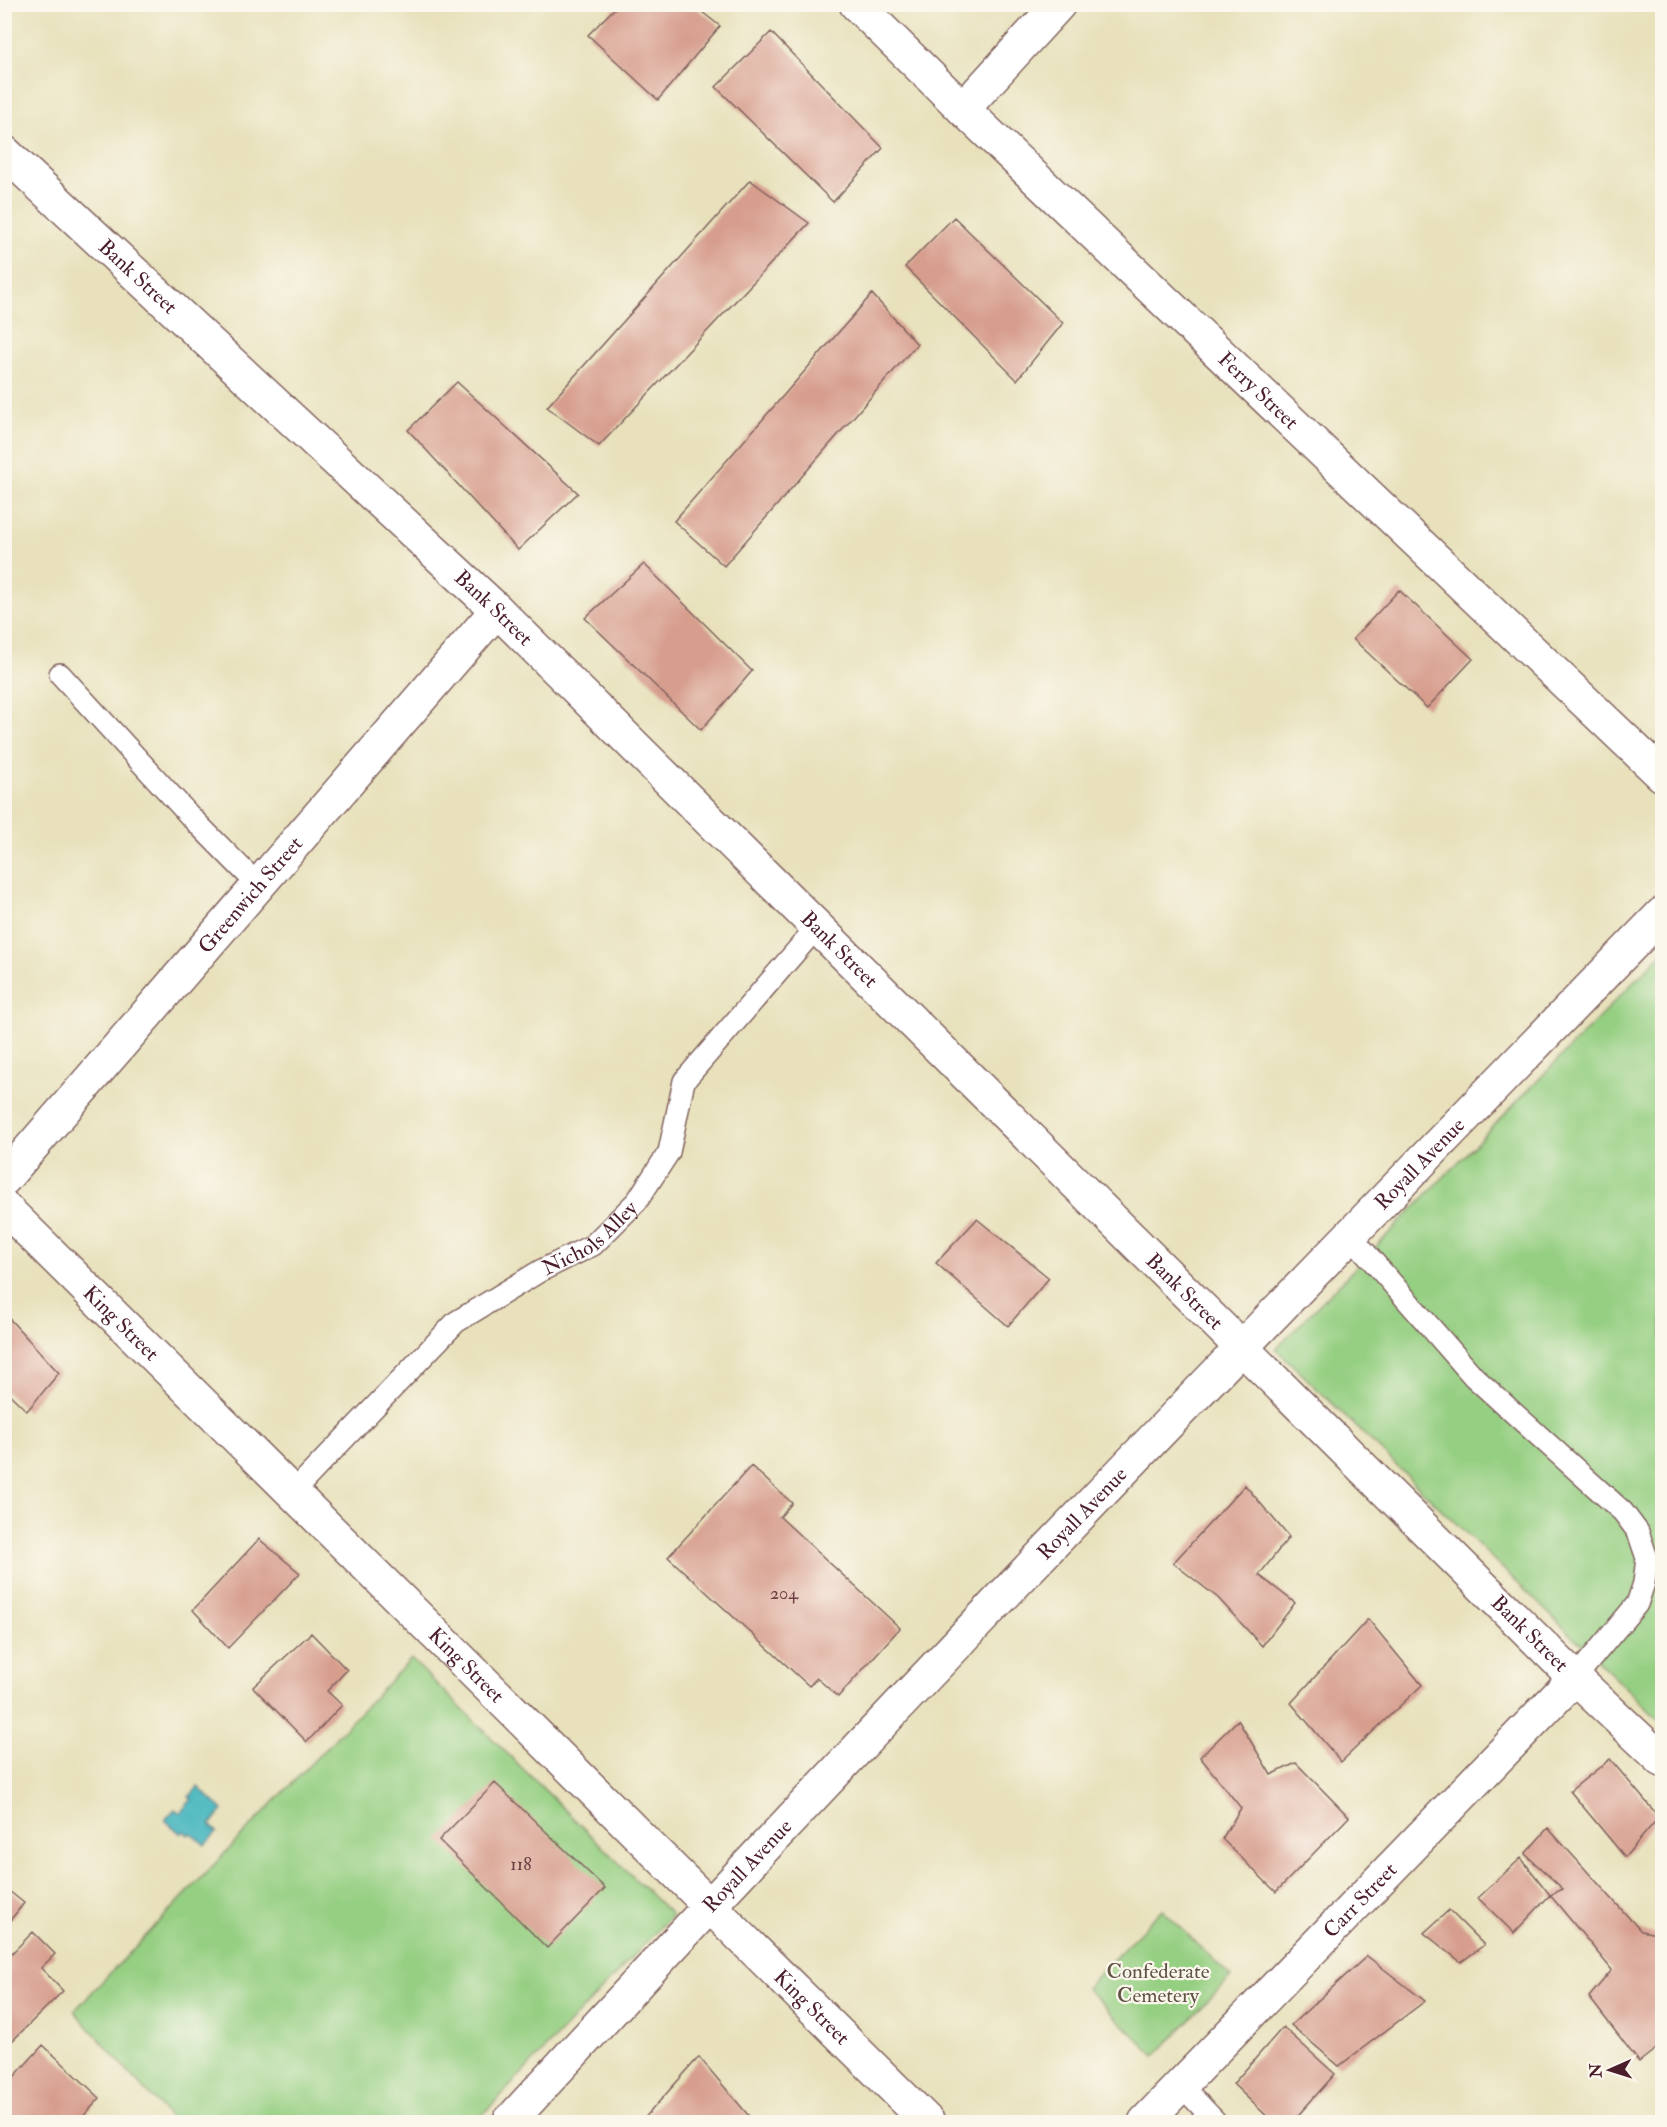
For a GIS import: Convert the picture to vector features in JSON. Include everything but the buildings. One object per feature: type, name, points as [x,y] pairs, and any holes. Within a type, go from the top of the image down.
[{"type":"street","name":"Ferry Street","points":[[856,4],[963,109],[1662,775]]},
{"type":"street","points":[[963,109],[1059,4]]},
{"type":"street","name":"Bank Street","points":[[4,152],[498,610],[1575,1678],[1662,1760]]},
{"type":"street","name":"Greenwich Street","points":[[4,1179],[498,610]]},
{"type":"street","name":"Royall Avenue","points":[[509,2122],[708,1905],[1241,1347],[1662,914]]},
{"type":"street","name":"King Street","points":[[4,1207],[927,2122]]},
{"type":"street","name":"Carr Street","points":[[1145,2122],[1575,1678]]},
{"type":"lane","points":[[60,674],[190,816],[259,886]]},
{"type":"lane","name":"Nichols Alley","points":[[293,1492],[456,1322],[540,1271],[593,1245],[637,1200],[669,1152],[684,1081],[817,927]]},
{"type":"lane","points":[[1350,1235],[1474,1377],[1623,1512],[1638,1532],[1647,1558],[1644,1583],[1637,1604],[1575,1678]]},
{"type":"lane","points":[[1181,2085],[1216,2122]]},
{"type":"green space","points":[[1662,953],[1662,1723],[1276,1349]]},
{"type":"green space","points":[[411,1659],[672,1915],[476,2122],[174,2122],[74,2011]]},
{"type":"green space","name":"Confederate Cemetery","points":[[1162,1909],[1231,1977],[1155,2056],[1086,1988]]},
{"type":"water","points":[[198,1787],[223,1810],[210,1825],[217,1832],[205,1845],[191,1833],[188,1835],[184,1831],[181,1834],[165,1820],[175,1809],[180,1813],[192,1799],[189,1797]]}]
